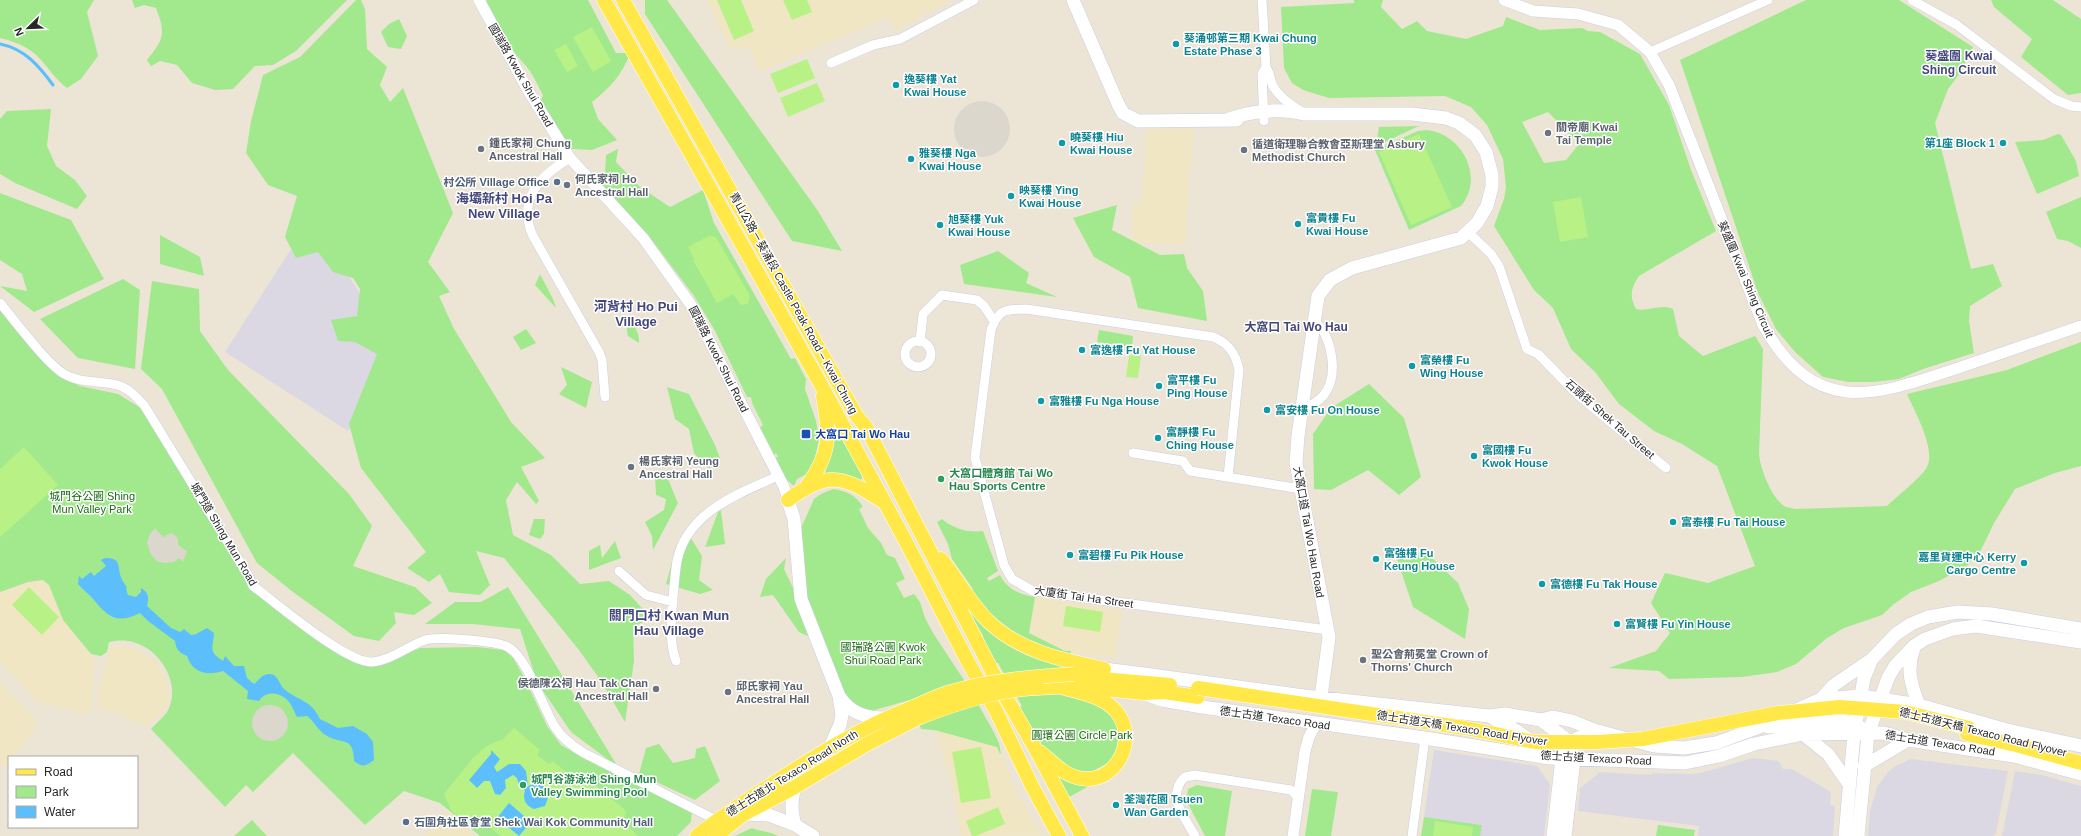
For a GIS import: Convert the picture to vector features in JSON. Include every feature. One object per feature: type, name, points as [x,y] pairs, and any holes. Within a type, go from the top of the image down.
[{"type":"main road","name":"青山公路－葵涌段 Castle Peak Road – Kwai Chung","points":[[604,0],[820,382],[968,662],[985,690],[1059,836]]},
{"type":"main road","name":"青山公路－葵涌段 Castle Peak Road – Kwai Chung","points":[[623,0],[856,415],[866,427],[1004,694],[1082,836]]},
{"type":"main road","name":"大窩口道 Tai Wo Hau Road","points":[[1073,0],[1118,104],[1130,118],[1138,121],[1264,117],[1288,118],[1304,114],[1433,115],[1446,118],[1466,128],[1475,136],[1486,152],[1492,175],[1492,187],[1487,206],[1479,220],[1468,232],[1461,238],[1352,268],[1330,280],[1318,296],[1296,463],[1328,630],[1337,649],[1326,697]]},
{"type":"main road","points":[[807,486],[820,467],[829,433],[820,382]]},
{"type":"main road","points":[[788,500],[807,486],[820,481],[837,479],[858,485],[884,502]]},
{"type":"main road","name":"國瑞路 Kwok Shui Road","points":[[788,500],[794,519],[801,599],[838,696],[842,715],[840,725],[830,747]]},
{"type":"main road","points":[[924,539],[950,568],[960,585],[989,622],[1014,641],[1032,650],[1104,669]]},
{"type":"main road","points":[[1821,699],[1834,685],[1872,659],[1903,629],[1923,619],[1946,613],[1982,612],[2081,629]]},
{"type":"main road","points":[[1858,836],[1868,734],[1888,678],[1895,666],[1914,646],[1925,639],[1953,629],[1976,626],[2081,642]]},
{"type":"main road","points":[[1914,646],[1909,672],[1919,705]]},
{"type":"main road","points":[[1844,836],[1854,729],[1862,696],[1864,678],[1872,659]]},
{"type":"main road","name":"德士古道 Texaco Road","points":[[1074,674],[1104,669],[1291,694],[1489,716],[1505,714],[1542,720],[1553,717],[1654,746],[1684,748],[1716,743],[1757,728],[1821,699],[1862,696],[1919,705],[2000,728],[2081,746]]},
{"type":"main road","name":"德士古道天橋 Texaco Road Flyover","points":[[915,713],[950,692],[1020,678],[1074,674],[1198,688],[1465,728],[1535,742],[1598,742],[1642,738],[1778,713],[1840,707],[1905,712],[2081,763]]},
{"type":"main road","points":[[915,713],[990,694],[1022,689],[1061,687],[1097,699],[1114,709],[1121,718],[1125,728],[1125,750],[1119,762],[1110,771],[1100,776],[1086,779],[1071,776],[1035,748]]},
{"type":"main road","name":"德士古道 Texaco Road","points":[[1061,687],[1143,693],[1162,700],[1202,707],[1425,738],[1549,758],[1685,763],[1719,756],[1754,744],[1803,734],[1854,729]]},
{"type":"main road","name":"德士古道天橋 Texaco Road Flyover","points":[[1143,693],[1164,692],[1316,713],[1466,735],[1535,748],[1598,747],[1673,741],[1778,720],[1840,712],[1905,718],[1968,731],[2018,739],[2081,757]]},
{"type":"main road","name":"國瑞路 Kwok Shui Road","points":[[838,696],[844,704],[855,712],[871,718],[885,718]]},
{"type":"main road","name":"德士古道北 Texaco Road North","points":[[697,836],[716,820],[830,747],[885,718],[915,713]]},
{"type":"main road","name":"德士古道北 Texaco Road North","points":[[716,836],[744,814],[795,787],[915,713]]},
{"type":"main road","points":[[1489,716],[1517,731],[1549,758]]},
{"type":"main road","points":[[1542,720],[1570,742]]},
{"type":"main road","points":[[1757,728],[1820,722],[1854,729],[1868,734]]},
{"type":"main road","points":[[1570,742],[1594,730]]},
{"type":"main road","name":"德士古道 Texaco Road","points":[[1868,734],[1884,733],[1908,740],[2006,754],[2081,774]]},
{"type":"main road","points":[[1803,734],[1828,754],[1848,784]]},
{"type":"main road","points":[[1864,766],[1908,740]]},
{"type":"main road","points":[[1553,836],[1570,742]]},
{"type":"main road","points":[[1565,836],[1568,759]]},
{"type":"main road","points":[[794,825],[791,805],[795,787]]},
{"type":"main road","points":[[744,814],[769,815],[794,825],[813,836]]},
{"type":"street","name":"國瑞路 Kwok Shui Road","points":[[479,0],[529,92],[570,158],[643,238],[691,305],[778,476],[788,500]]},
{"type":"street","points":[[831,63],[873,45],[900,40],[974,0]]},
{"type":"street","points":[[1262,0],[1266,67],[1262,74],[1264,117]]},
{"type":"street","name":"葵盛圍 Kwai Shing Circuit","points":[[1504,0],[1533,11],[1578,14],[1612,23],[1624,30],[1650,52],[1669,85],[1763,325],[1773,344],[1786,360],[1802,374],[1818,383],[1836,390],[1855,394],[1874,393],[1900,387],[2081,326]]},
{"type":"street","points":[[1650,52],[1768,0]]},
{"type":"street","points":[[1912,0],[1957,25],[2054,99],[2071,106],[2081,107]]},
{"type":"street","points":[[1266,67],[1271,73],[1271,82],[1277,92],[1304,114]]},
{"type":"street","points":[[570,158],[558,165],[534,189],[528,200],[528,220],[533,236],[599,352],[602,360],[605,397]]},
{"type":"street","name":"石頭街 Shek Tau Street","points":[[1468,232],[1491,254],[1499,266],[1527,349],[1538,354],[1578,395],[1666,468]]},
{"type":"street","points":[[920,342],[922,314],[942,295],[977,300],[984,306],[994,321],[1003,311],[1026,310],[1213,337],[1224,342],[1234,353],[1239,370],[1228,477]]},
{"type":"street","name":"城門道 Shing Mun Road","points":[[0,303],[49,361],[62,373],[85,382],[118,385],[135,395],[144,405],[189,476],[248,575],[253,586],[340,650],[361,660],[372,662],[385,659],[430,638],[479,641],[507,646],[518,655],[555,727],[570,744],[584,753],[716,820]]},
{"type":"street","points":[[1302,410],[1311,406],[1322,397],[1329,387],[1332,369],[1327,338],[1321,326],[1314,320]]},
{"type":"street","name":"大廈街 Tai Ha Street","points":[[994,321],[991,330],[975,458],[1004,565],[1012,580],[1033,591],[1328,630]]},
{"type":"street","points":[[1133,453],[1183,461],[1190,471],[1301,489]]},
{"type":"street","points":[[676,661],[672,651],[673,602],[677,560],[687,536],[693,527],[716,507],[778,476]]},
{"type":"street","points":[[619,571],[646,595],[673,602]]},
{"type":"street","points":[[1293,836],[1305,750],[1309,737],[1316,724]]},
{"type":"street","points":[[1412,836],[1425,738]]},
{"type":"street","points":[[1195,836],[1175,798],[1177,787],[1185,777],[1195,775],[1291,790],[1298,797]]},
{"type":"shaded area","points":[[707,0],[950,0],[896,30],[888,17],[759,72],[749,48],[729,49]]},
{"type":"shaded area","points":[[977,101],[987,101],[1002,109],[1008,118],[1010,129],[1008,140],[1002,149],[987,157],[977,157],[966,152],[959,145],[954,134],[954,124],[959,113],[966,106]]},
{"type":"shaded area","points":[[1147,129],[1193,129],[1192,163],[1188,183],[1186,244],[1132,243],[1132,202],[1141,203]]},
{"type":"shaded area","points":[[319,232],[399,352],[348,431],[225,352],[289,252]]},
{"type":"shaded area","points":[[155,528],[163,537],[171,533],[176,536],[178,539],[178,545],[187,551],[183,562],[179,558],[174,562],[164,563],[157,561],[151,555],[147,542],[150,534]]},
{"type":"shaded area","points":[[38,580],[43,580],[49,585],[63,620],[95,660],[90,715],[38,702],[0,662],[0,592]]},
{"type":"shaded area","points":[[1035,597],[1122,610],[1115,658],[1065,651],[1029,633]]},
{"type":"shaded area","points":[[111,646],[127,646],[141,651],[158,664],[167,682],[169,699],[168,705],[147,726],[99,707],[97,693]]},
{"type":"shaded area","points":[[0,682],[35,719],[37,724],[16,756],[8,756],[8,770],[0,762]]},
{"type":"shaded area","points":[[270,705],[280,708],[285,713],[288,723],[285,733],[280,738],[270,741],[260,738],[255,733],[252,723],[255,713],[260,708]]},
{"type":"shaded area","points":[[935,730],[997,747],[1010,774],[1009,776],[1014,788],[1041,835],[961,836],[950,778]]},
{"type":"shaded area","points":[[1434,750],[1537,766],[1550,784],[1544,836],[1480,836],[1481,825],[1424,817]]},
{"type":"shaded area","points":[[1753,758],[1779,761],[1783,769],[1792,769],[1831,792],[1830,805],[1835,806],[1833,836],[1698,836],[1699,826],[1578,811],[1580,788],[1600,772],[1652,775],[1652,773],[1696,774]]},
{"type":"shaded area","points":[[1911,759],[2008,771],[1996,833],[1993,836],[1868,836],[1870,811],[1877,787],[1888,772],[1895,766]]},
{"type":"shaded area","points":[[2015,771],[2042,775],[2081,786],[2081,836],[2002,836]]},
{"type":"shaded area","points":[[447,812],[476,836],[424,836]]},
{"type":"green space","points":[[0,0],[94,0],[87,12],[98,56],[81,79],[67,88],[31,51],[16,43],[0,38]]},
{"type":"green space","points":[[132,0],[347,0],[296,51],[273,65],[255,66],[233,89],[215,90],[192,83],[177,65],[160,61],[151,66],[147,60],[157,47],[162,36],[159,17],[156,8],[144,5],[135,8]]},
{"type":"green space","points":[[356,0],[361,0],[365,9],[367,49],[387,67],[380,85],[390,102],[403,88],[453,213],[428,262],[450,292],[439,296],[454,329],[511,422],[545,458],[521,467],[539,501],[536,504],[517,482],[506,500],[513,535],[551,555],[580,584],[609,581],[630,595],[651,618],[633,627],[634,661],[625,722],[601,681],[579,650],[504,558],[476,551],[490,585],[480,595],[449,592],[440,574],[429,582],[407,568],[426,552],[361,468],[349,424],[377,354],[355,342],[338,341],[331,320],[357,316],[360,289],[353,278],[333,272],[318,252],[296,258],[285,237],[297,196],[268,185],[246,153],[251,121],[263,75],[300,57]]},
{"type":"green space","points":[[487,0],[588,0],[616,53],[630,53],[624,68],[615,80],[592,102],[598,119],[617,140],[592,150],[557,148],[536,113],[543,95],[529,69],[495,26],[488,8]]},
{"type":"green space","points":[[645,0],[667,0],[818,211],[842,251],[792,241],[645,14]]},
{"type":"green space","points":[[717,0],[741,0],[754,31],[734,40]]},
{"type":"green space","points":[[783,0],[807,0],[812,12],[792,20]]},
{"type":"green space","points":[[1354,0],[1383,0],[1381,7],[1402,29],[1417,21],[1427,31],[1466,39],[1503,26],[1506,17],[1540,30],[1582,28],[1588,31],[1600,32],[1640,54],[1669,105],[1691,170],[1716,231],[1639,276],[1634,284],[1632,300],[1636,309],[1641,310],[1668,307],[1673,309],[1679,336],[1703,356],[1755,336],[1763,349],[1760,460],[1764,475],[1772,491],[1776,498],[1786,507],[1795,509],[1887,506],[1920,476],[1927,467],[1929,459],[1927,441],[1907,394],[2007,370],[2081,342],[2081,466],[2055,473],[2015,489],[1994,523],[1981,550],[1967,566],[1939,581],[1911,592],[1882,615],[1844,628],[1827,638],[1796,664],[1777,672],[1742,677],[1669,679],[1659,671],[1609,668],[1656,651],[1670,633],[1651,603],[1665,573],[1708,583],[1755,566],[1717,466],[1682,444],[1654,431],[1619,404],[1595,372],[1571,349],[1553,308],[1534,290],[1494,226],[1504,199],[1506,187],[1503,159],[1487,125],[1471,107],[1445,96],[1329,98],[1303,90],[1292,83],[1284,68],[1281,7],[1354,3]],"holes":[[[1548,112],[1579,144],[1566,160],[1544,163],[1522,122]]]},
{"type":"green space","points":[[1806,0],[1899,0],[1973,47],[1961,72],[1948,89],[1935,123],[1971,269],[1993,264],[2002,286],[1970,306],[1969,321],[1974,353],[1923,369],[1899,379],[1874,382],[1848,382],[1823,377],[1795,352],[1776,329],[1758,293],[1680,60]]},
{"type":"green space","points":[[1991,0],[2053,0],[2081,19],[2081,93],[2068,95],[2021,57],[2032,39],[1994,7]]},
{"type":"green space","points":[[399,19],[407,36],[401,49],[388,47],[381,32],[389,24]]},
{"type":"green space","points":[[592,27],[611,61],[593,72],[573,37]]},
{"type":"green space","points":[[566,44],[578,66],[567,72],[554,50]]},
{"type":"green space","points":[[807,59],[815,78],[778,93],[770,74]]},
{"type":"green space","points":[[817,83],[825,101],[788,117],[780,98]]},
{"type":"green space","points":[[51,109],[47,146],[56,166],[75,180],[87,196],[77,209],[15,183],[0,174],[0,119],[7,111]]},
{"type":"green space","points":[[1419,126],[1376,146],[1379,127]]},
{"type":"green space","points":[[1427,130],[1439,133],[1450,139],[1459,148],[1466,159],[1470,170],[1471,182],[1468,195],[1461,206],[1409,230],[1375,150],[1418,131]]},
{"type":"green space","points":[[1419,134],[1452,207],[1411,225],[1379,152]]},
{"type":"green space","points":[[2058,134],[2061,135],[2076,161],[2079,176],[2037,194],[2015,142],[2043,140]]},
{"type":"green space","points":[[618,149],[616,162],[640,187],[670,207],[703,190],[714,223],[791,359],[795,358],[806,379],[805,389],[816,421],[819,439],[815,458],[807,474],[797,479],[794,486],[780,474],[776,457],[778,457],[776,453],[773,457],[758,429],[763,425],[752,403],[751,397],[747,397],[714,329],[694,296],[648,235],[644,234],[600,183],[605,175],[606,155]]},
{"type":"green space","points":[[0,193],[71,220],[104,279],[34,312],[0,286],[27,291],[22,274],[0,260]]},
{"type":"green space","points":[[1581,197],[1588,237],[1560,242],[1553,202]]},
{"type":"green space","points":[[2081,197],[2081,248],[2068,241],[2057,239],[2046,212]]},
{"type":"green space","points":[[1117,205],[1112,230],[1160,255],[1184,254],[1187,268],[1203,291],[1207,321],[1138,308],[1130,277],[1094,257],[1073,218]]},
{"type":"green space","points":[[160,235],[200,257],[204,276],[160,264]]},
{"type":"green space","points":[[709,236],[713,236],[717,239],[750,296],[748,304],[741,305],[733,294],[717,303],[693,260],[694,259],[688,247]]},
{"type":"green space","points":[[998,251],[1029,273],[1026,283],[1057,297],[964,284],[960,265]]},
{"type":"green space","points":[[540,274],[553,299],[556,308],[535,285]]},
{"type":"green space","points":[[123,279],[140,290],[135,369],[78,358],[40,319]]},
{"type":"green space","points":[[152,281],[199,289],[200,331],[228,370],[349,494],[372,526],[353,566],[415,587],[432,603],[414,615],[394,612],[396,623],[379,641],[354,636],[293,592],[257,563],[162,389],[141,369]]},
{"type":"green space","name":"城門谷公園 Shing Mun Valley Park","points":[[0,310],[60,376],[80,386],[118,394],[141,408],[245,575],[361,664],[385,663],[420,648],[477,647],[504,650],[513,658],[524,677],[547,726],[561,745],[642,788],[692,810],[691,822],[677,836],[480,836],[440,803],[404,791],[365,825],[293,753],[253,792],[246,785],[225,807],[151,729],[168,711],[172,697],[172,686],[169,676],[157,657],[148,649],[139,644],[128,641],[109,642],[107,652],[101,656],[91,654],[63,620],[49,585],[43,580],[28,582],[0,592]]},
{"type":"green space","points":[[624,315],[635,327],[639,343],[628,336]]},
{"type":"green space","points":[[526,329],[536,343],[521,350],[513,337]]},
{"type":"green space","points":[[1099,330],[1133,336],[1132,347],[1097,342]]},
{"type":"green space","points":[[1129,355],[1141,356],[1138,378],[1126,377]]},
{"type":"green space","points":[[561,367],[592,382],[586,408],[559,394],[567,385]]},
{"type":"green space","points":[[1369,384],[1404,418],[1421,477],[1399,495],[1368,470],[1331,490],[1314,489],[1313,434],[1331,408]]},
{"type":"green space","points":[[667,387],[689,394],[720,458],[709,469],[694,453],[689,429],[675,419]]},
{"type":"green space","points":[[833,434],[839,434],[863,476],[861,480],[825,473],[831,454]]},
{"type":"green space","points":[[24,447],[58,485],[0,537],[0,469]]},
{"type":"green space","points":[[665,474],[678,503],[653,550],[652,536],[645,522],[664,510],[666,499],[656,495],[655,476]]},
{"type":"green space","name":"國瑞路公園 Kwok Shui Road Park","points":[[833,489],[850,494],[857,499],[863,507],[859,509],[868,528],[881,543],[887,555],[895,558],[905,579],[896,583],[904,598],[914,594],[920,602],[925,618],[933,633],[966,683],[991,727],[999,743],[1001,754],[997,747],[935,730],[935,732],[934,730],[921,729],[910,700],[871,711],[866,711],[846,700],[796,585],[798,535],[814,499]]},
{"type":"green space","points":[[721,510],[725,544],[705,547],[718,512]]},
{"type":"green space","points":[[534,519],[545,519],[544,534],[540,539],[529,535]]},
{"type":"green space","name":"圓環公園 Circle Park","points":[[942,519],[961,530],[983,531],[998,571],[987,578],[989,581],[1000,575],[1010,588],[1024,595],[1035,597],[1029,633],[1065,651],[1071,651],[1069,667],[1098,703],[1115,720],[1120,735],[1116,753],[1108,763],[1091,772],[1074,770],[1034,744],[1015,709],[1022,706],[998,663],[982,662],[983,636],[961,596],[973,589],[952,559],[948,544],[937,522]]},
{"type":"green space","points":[[691,538],[702,556],[699,580],[713,590],[700,594],[666,584],[676,547]]},
{"type":"green space","points":[[615,541],[621,558],[589,570],[589,551],[600,545],[602,558]]},
{"type":"green space","points":[[1426,552],[1458,583],[1469,609],[1465,639],[1413,607],[1397,559]]},
{"type":"green space","points":[[786,558],[784,569],[795,592],[810,637],[799,632],[773,595],[760,597],[766,579]]},
{"type":"green space","points":[[29,587],[59,617],[42,635],[12,605]]},
{"type":"green space","points":[[508,587],[618,767],[571,732],[537,682],[520,629],[473,624],[425,624],[455,602],[481,602]]},
{"type":"green space","points":[[1066,606],[1103,612],[1100,632],[1063,626]]},
{"type":"green space","name":"城門谷游泳池 Shing Mun Valley Swimming Pool","points":[[514,728],[540,750],[537,755],[549,764],[553,761],[571,776],[579,774],[583,775],[625,810],[626,813],[624,818],[629,827],[638,836],[501,836],[484,823],[465,823],[451,810],[444,794],[473,758],[487,746],[503,739]]},
{"type":"green space","points":[[659,744],[673,763],[695,758],[696,749],[705,746],[720,781],[695,800],[639,774],[646,748]]},
{"type":"green space","points":[[981,747],[991,798],[961,803],[952,752]]},
{"type":"green space","points":[[1053,767],[1100,780],[1069,797]]},
{"type":"green space","points":[[1197,785],[1232,791],[1225,836],[1205,836],[1186,800],[1188,789]]},
{"type":"green space","points":[[1312,789],[1338,792],[1331,836],[1305,836]]},
{"type":"green space","points":[[998,807],[1005,824],[976,836],[972,836],[966,821]]},
{"type":"green space","points":[[1424,817],[1482,825],[1480,836],[1421,836]]},
{"type":"green space","points":[[252,820],[267,836],[234,836]]},
{"type":"green space","points":[[1435,821],[1473,827],[1472,836],[1433,836]]},
{"type":"green space","points":[[1658,825],[1695,830],[1694,836],[1656,836]]},
{"type":"green space","points":[[752,828],[771,833],[778,836],[735,836]]},
{"type":"water","points":[[105,558],[114,559],[118,563],[121,578],[128,595],[136,597],[141,592],[141,588],[144,590],[148,596],[147,606],[171,628],[180,632],[184,629],[191,635],[207,628],[214,633],[212,649],[215,655],[223,661],[225,656],[234,666],[244,666],[247,678],[254,684],[264,675],[272,674],[278,679],[283,688],[308,704],[316,712],[320,719],[338,728],[353,726],[367,734],[373,742],[374,760],[364,765],[354,761],[350,744],[327,736],[307,716],[297,717],[290,704],[282,696],[278,694],[269,694],[262,697],[259,701],[247,699],[248,691],[223,671],[206,673],[197,670],[189,662],[187,656],[178,650],[175,641],[148,621],[140,613],[125,618],[109,615],[78,584],[79,576],[82,579],[91,572],[94,576],[106,566],[101,560]]},
{"type":"water","points":[[491,750],[500,759],[494,767],[497,772],[509,764],[520,764],[526,771],[528,786],[537,783],[546,788],[549,795],[545,806],[534,809],[529,806],[524,799],[525,791],[519,786],[517,778],[513,775],[505,780],[506,788],[500,795],[495,794],[490,781],[484,781],[477,788],[469,780],[491,754]]},
{"type":"water","points":[[509,803],[531,822],[519,836],[497,818]]},
{"type":"waterway","points":[[0,44],[9,46],[31,59],[53,85]]},
{"type":"place","name":"葵涌邨第三期 Kwai Chung Estate Phase 3","points":[[1176,44]]},
{"type":"place","name":"逸葵樓 Yat Kwai House","points":[[896,85]]},
{"type":"place","name":"關帝廟 Kwai Tai Temple","points":[[1548,133]]},
{"type":"place","name":"曉葵樓 Hiu Kwai House","points":[[1062,143]]},
{"type":"place","name":"第1座 Block 1","points":[[2003,143]]},
{"type":"place","name":"鍾氏家祠 Chung Ancestral Hall","points":[[481,149]]},
{"type":"place","name":"循道衛理聯合教會亞斯理堂 Asbury Methodist Church","points":[[1244,150]]},
{"type":"place","name":"雅葵樓 Nga Kwai House","points":[[911,159]]},
{"type":"place","name":"村公所 Village Office","points":[[557,182]]},
{"type":"place","name":"何氏家祠 Ho Ancestral Hall","points":[[567,185]]},
{"type":"place","name":"映葵樓 Ying Kwai House","points":[[1011,196]]},
{"type":"place","name":"富貴樓 Fu Kwai House","points":[[1298,224]]},
{"type":"place","name":"旭葵樓 Yuk Kwai House","points":[[940,225]]},
{"type":"place","name":"富逸樓 Fu Yat House","points":[[1082,350]]},
{"type":"place","name":"富榮樓 Fu Wing House","points":[[1412,366]]},
{"type":"place","name":"富平樓 Fu Ping House","points":[[1159,386]]},
{"type":"place","name":"富雅樓 Fu Nga House","points":[[1041,401]]},
{"type":"place","name":"富安樓 Fu On House","points":[[1267,410]]},
{"type":"place","name":"大窩口 Tai Wo Hau","points":[[806,434]]},
{"type":"place","name":"富靜樓 Fu Ching House","points":[[1158,438]]},
{"type":"place","name":"富國樓 Fu Kwok House","points":[[1474,456]]},
{"type":"place","name":"楊氏家祠 Yeung Ancestral Hall","points":[[631,467]]},
{"type":"place","name":"大窩口體育館 Tai Wo Hau Sports Centre","points":[[941,479]]},
{"type":"place","name":"富泰樓 Fu Tai House","points":[[1673,522]]},
{"type":"place","name":"富碧樓 Fu Pik House","points":[[1070,555]]},
{"type":"place","name":"富強樓 Fu Keung House","points":[[1376,559]]},
{"type":"place","name":"嘉里貨運中心 Kerry Cargo Centre","points":[[2024,563]]},
{"type":"place","name":"富德樓 Fu Tak House","points":[[1542,584]]},
{"type":"place","name":"富賢樓 Fu Yin House","points":[[1617,624]]},
{"type":"place","name":"聖公會荊冕堂 Crown of Thorns' Church","points":[[1363,660]]},
{"type":"place","name":"侯德陳公祠 Hau Tak Chan Ancestral Hall","points":[[656,689]]},
{"type":"place","name":"邱氏家祠 Yau Ancestral Hall","points":[[728,692]]},
{"type":"place","name":"城門谷游泳池 Shing Mun Valley Swimming Pool","points":[[523,785]]},
{"type":"place","name":"荃灣花園 Tsuen Wan Garden","points":[[1116,805]]},
{"type":"place","name":"石圍角社區會堂 Shek Wai Kok Community Hall","points":[[406,822]]},
{"type":"district","name":"葵盛圍 Kwai Shing Circuit","points":[[1959,63]]},
{"type":"district","name":"海壩新村 Hoi Pa New Village","points":[[504,206]]},
{"type":"district","name":"河背村 Ho Pui Village","points":[[636,314]]},
{"type":"district","name":"大窩口 Tai Wo Hau","points":[[1296,327]]},
{"type":"district","name":"關門口村 Kwan Mun Hau Village","points":[[669,622]]}]
